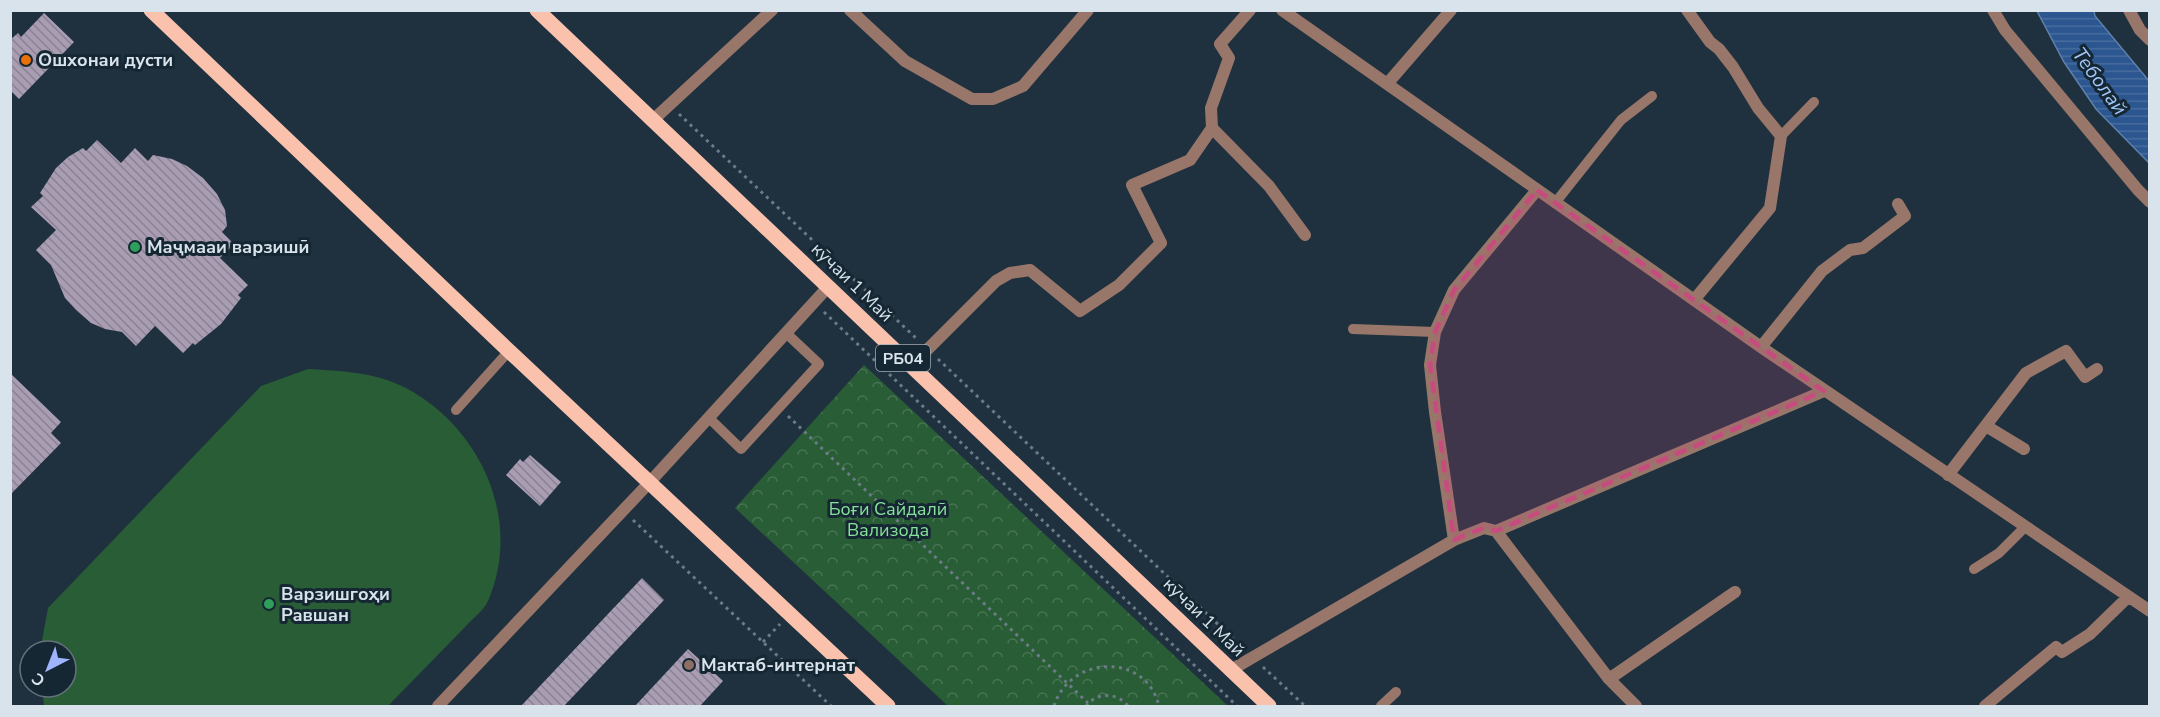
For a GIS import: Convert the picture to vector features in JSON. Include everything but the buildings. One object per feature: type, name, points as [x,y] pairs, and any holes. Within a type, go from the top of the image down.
[{"type":"main road","points":[[151,10],[509,351],[888,706]]},
{"type":"main road","name":"кӯчаи 1 Май","points":[[537,10],[1269,706]]},
{"type":"street","points":[[653,120],[772,10]]},
{"type":"street","points":[[850,10],[905,61],[972,99],[993,99],[1023,86],[1088,10]]},
{"type":"street","points":[[911,366],[996,281],[1010,273],[1030,270],[1080,311],[1119,285],[1161,243],[1132,185],[1190,160],[1212,128],[1211,108],[1229,58],[1220,44],[1250,10]]},
{"type":"street","points":[[1282,10],[1824,391],[2150,611]]},
{"type":"street","points":[[1387,84],[1451,10]]},
{"type":"street","points":[[1688,10],[1710,42],[1719,49],[1733,67],[1758,108],[1781,136],[1770,208],[1694,300]]},
{"type":"street","points":[[1993,10],[2012,39],[2150,202]]},
{"type":"street","points":[[2129,10],[2140,30],[2150,40]]},
{"type":"street","points":[[1212,128],[1269,186],[1305,235]]},
{"type":"street","points":[[1454,540],[1430,365],[1435,332],[1454,290],[1538,190]]},
{"type":"street","points":[[1761,347],[1822,271],[1850,250],[1863,248],[1905,216],[1898,204]]},
{"type":"street","points":[[438,706],[649,483],[828,287]]},
{"type":"street","points":[[1948,475],[2026,373],[2066,351],[2085,377],[2097,369]]},
{"type":"street","points":[[1231,670],[1454,540],[1484,528],[1496,531],[1824,391]]},
{"type":"street","points":[[1986,426],[2024,449]]},
{"type":"street","points":[[1496,531],[1609,679],[1636,706]]},
{"type":"street","points":[[1609,679],[1735,592]]},
{"type":"street","points":[[1985,706],[2056,647],[2062,652],[2090,634],[2128,597]]},
{"type":"lane","points":[[1555,202],[1621,120],[1652,96]]},
{"type":"lane","points":[[1781,136],[1814,102]]},
{"type":"lane","points":[[1353,329],[1435,332]]},
{"type":"lane","points":[[709,418],[741,449],[819,364],[786,333]]},
{"type":"lane","points":[[456,410],[509,351]]},
{"type":"lane","points":[[1974,569],[1999,553],[2025,527]]},
{"type":"lane","points":[[1381,706],[1396,692]]},
{"type":"path","points":[[670,105],[1305,706]]},
{"type":"path","points":[[814,302],[1238,706]]},
{"type":"path","points":[[779,408],[1067,683],[1087,705],[1102,695],[1110,695],[1128,706]]},
{"type":"path","points":[[623,510],[831,706]]},
{"type":"path","points":[[763,642],[789,614]]},
{"type":"path","points":[[1054,706],[1059,693],[1067,683],[1087,669],[1111,666],[1124,669],[1145,681],[1159,706]]},
{"type":"highlighted area","points":[[1537,190],[1824,391],[1496,531],[1484,528],[1454,540],[1430,365],[1435,332],[1454,290]]},
{"type":"green space","name":"Боғи Сайдалӣ Вализода","points":[[864,365],[1228,706],[948,706],[735,508]]},
{"type":"green space","points":[[308,369],[370,375],[406,388],[432,405],[455,427],[474,452],[488,479],[497,509],[500,539],[498,570],[484,608],[388,706],[44,706],[43,699],[78,699],[78,639],[42,639],[48,608],[261,386]]},
{"type":"water","name":"Теболай","points":[[2037,11],[2094,11],[2095,16],[2149,81],[2149,163],[2096,109],[2064,62]]},
{"type":"place","name":"Ошхонаи дусти","points":[[26,60]]},
{"type":"place","name":"Маҷмааи варзишӣ","points":[[135,247]]},
{"type":"place","name":"Варзишгоҳи Равшан","points":[[269,604]]},
{"type":"place","name":"Мактаб-интернат","points":[[689,665]]}]
